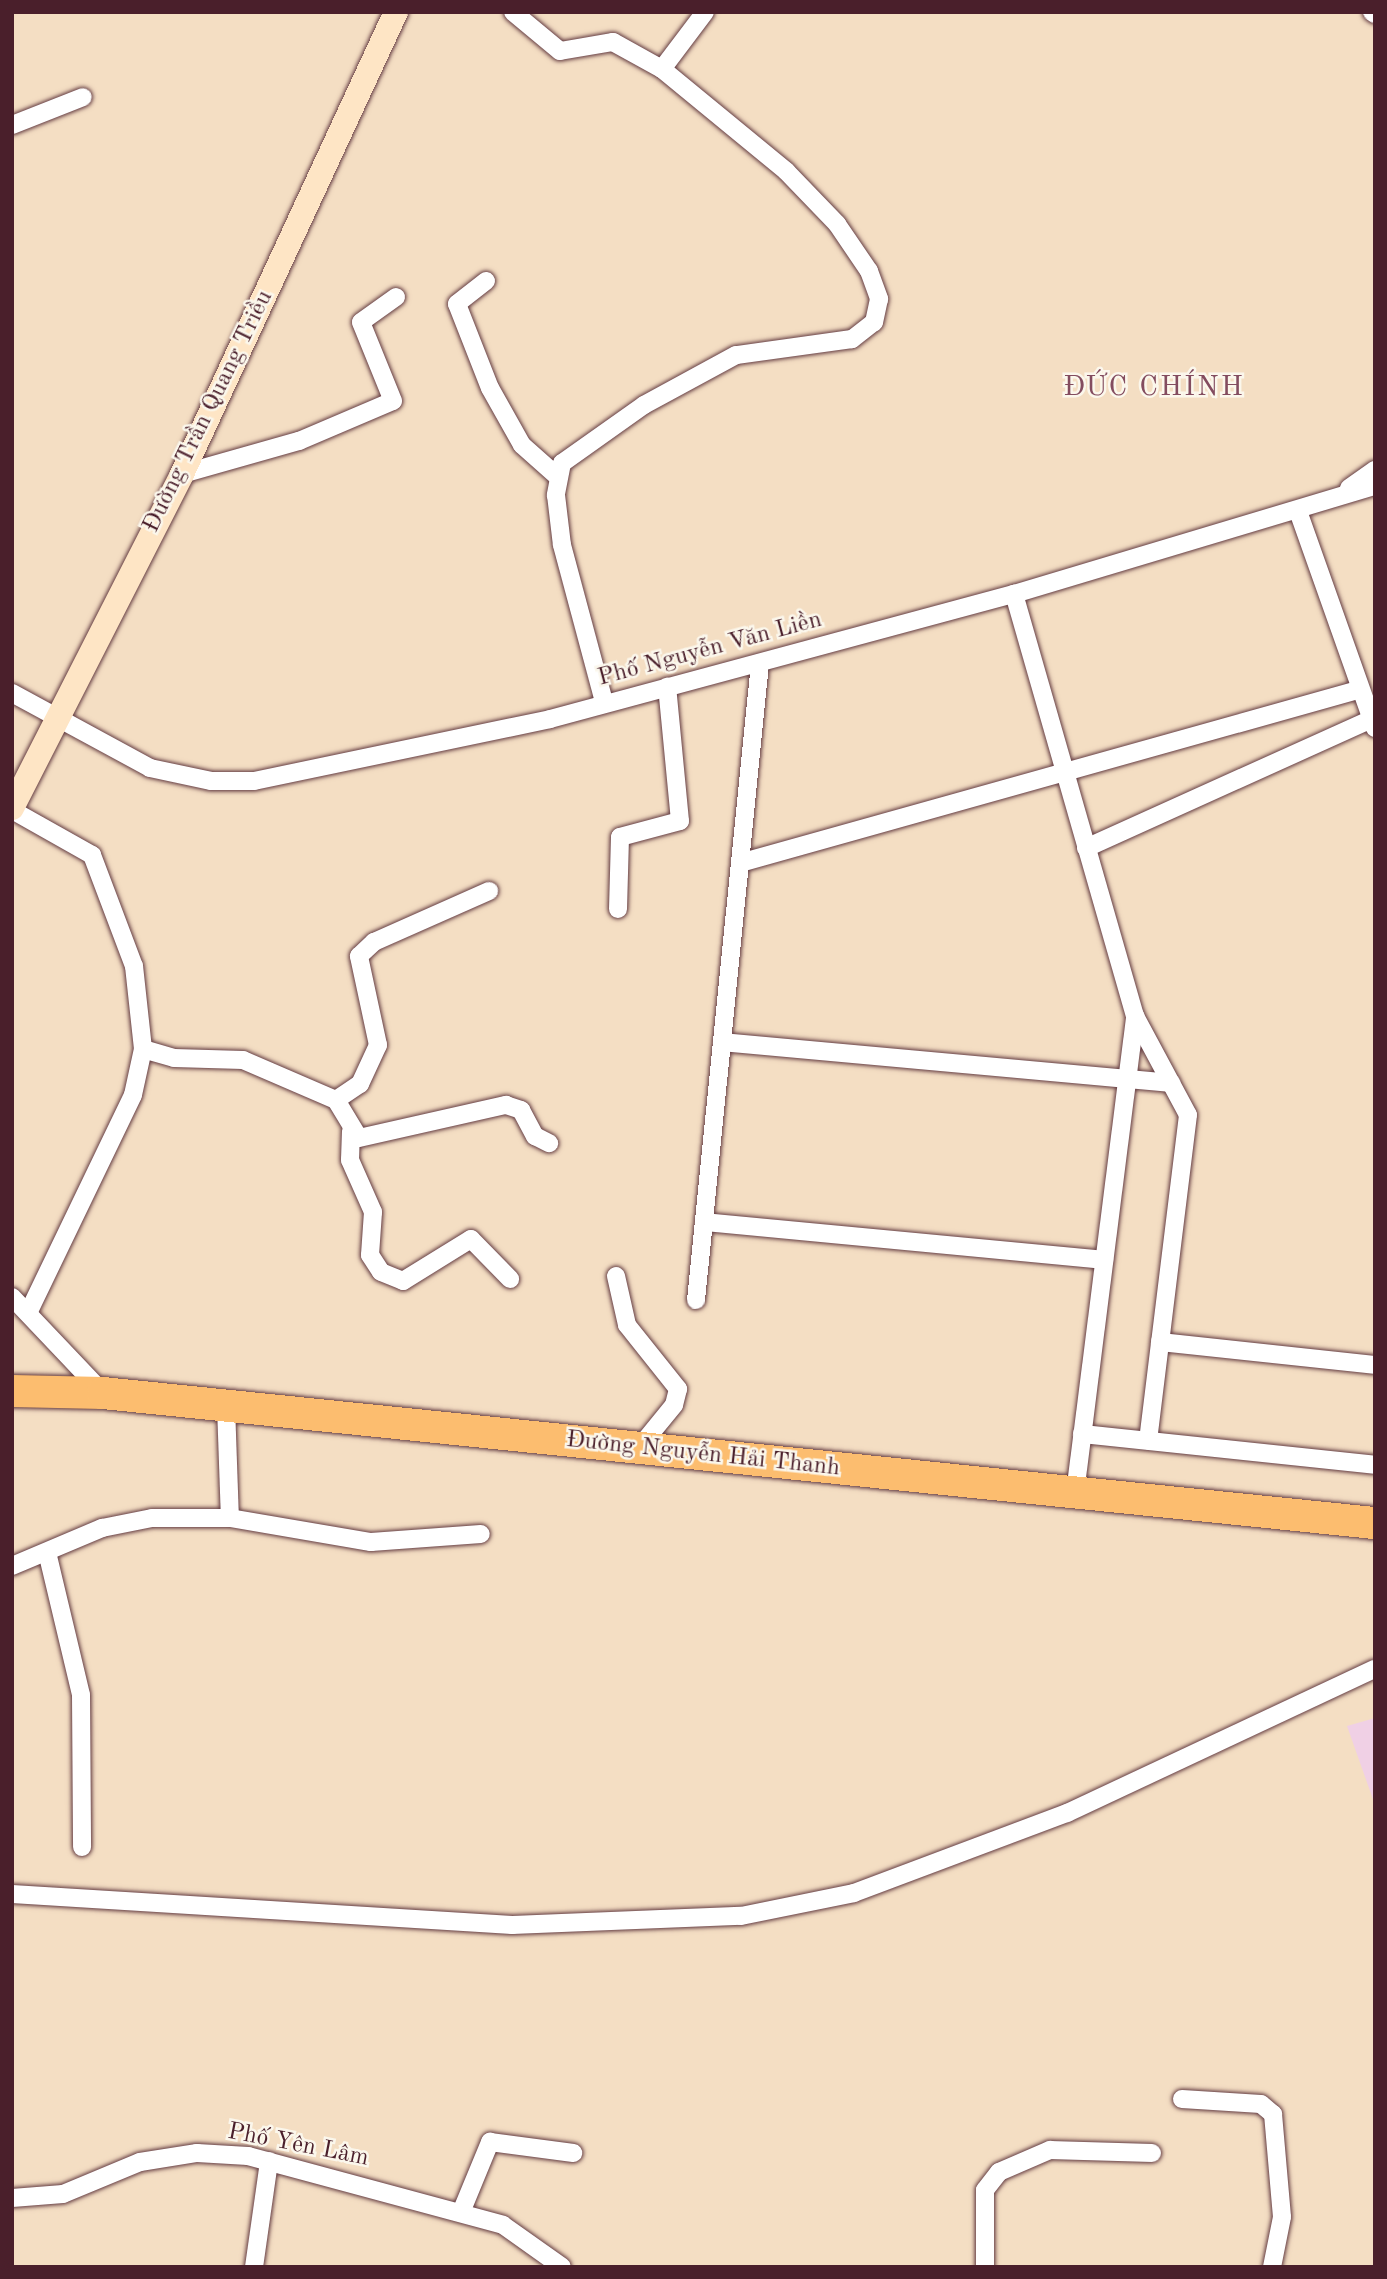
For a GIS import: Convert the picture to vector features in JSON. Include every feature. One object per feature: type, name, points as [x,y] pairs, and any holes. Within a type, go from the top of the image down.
[{"type":"highway","name":"Đường Nguyễn Hải Thanh","points":[[19,1386],[1375,1523]]},
{"type":"main road","name":"Đường Trần Quang Triều","points":[[12,809],[182,474],[396,12]]},
{"type":"street","points":[[513,12],[560,51],[613,42],[662,69],[786,171],[837,224],[869,271],[880,311],[864,332],[840,344],[772,346],[706,368],[579,447],[557,476],[562,545],[604,702]]},
{"type":"street","points":[[662,69],[705,12]]},
{"type":"street","points":[[12,125],[83,97]]},
{"type":"street","points":[[486,281],[460,298],[459,309],[490,388],[522,445],[557,476]]},
{"type":"street","points":[[182,474],[299,441],[393,401],[361,322],[396,297]]},
{"type":"street","points":[[1340,494],[1375,470]]},
{"type":"street","name":"Phố Nguyễn Văn Liền","points":[[12,693],[150,768],[211,781],[254,781],[604,702],[760,663],[1014,594],[1298,511],[1340,494],[1375,486]]},
{"type":"street","points":[[1086,848],[1372,724],[1298,511]]},
{"type":"street","points":[[1014,594],[1135,1016],[1188,1115],[1148,1441]]},
{"type":"street","points":[[696,1300],[760,663]]},
{"type":"street","points":[[618,909],[620,837],[680,821],[667,687]]},
{"type":"street","points":[[740,863],[1358,690]]},
{"type":"street","points":[[12,809],[92,855],[134,966],[143,1049],[133,1095],[28,1313]]},
{"type":"street","points":[[336,1100],[360,1084],[378,1045],[359,956],[374,942],[489,891]]},
{"type":"street","points":[[1075,1493],[1135,1016]]},
{"type":"street","points":[[722,1042],[1171,1083]]},
{"type":"street","points":[[143,1049],[174,1058],[243,1060],[336,1100],[351,1131],[350,1160],[373,1212],[370,1255],[382,1272],[403,1281],[471,1239],[510,1279]]},
{"type":"street","points":[[351,1131],[367,1137],[506,1105],[521,1110],[536,1136],[549,1143]]},
{"type":"street","points":[[704,1222],[1104,1260]]},
{"type":"street","points":[[616,1276],[627,1325],[678,1389],[674,1405],[638,1449]]},
{"type":"street","points":[[12,1297],[103,1393]]},
{"type":"street","points":[[1160,1342],[1375,1365]]},
{"type":"street","points":[[226,1406],[230,1518]]},
{"type":"street","points":[[1082,1434],[1375,1465]]},
{"type":"street","points":[[12,1566],[127,1521],[230,1518],[371,1542],[481,1534]]},
{"type":"street","points":[[47,1552],[81,1695],[82,1847]]},
{"type":"street","points":[[12,1894],[512,1925],[740,1916],[854,1893],[1067,1812],[1375,1669]]},
{"type":"street","points":[[1182,2099],[1261,2104],[1273,2114],[1282,2217],[1272,2267]]},
{"type":"street","points":[[461,2210],[490,2142],[573,2153]]},
{"type":"street","points":[[985,2267],[985,2190],[999,2172],[1050,2150],[1152,2153]]},
{"type":"street","name":"Phố Yên Lâm","points":[[12,2198],[63,2194],[140,2162],[197,2153],[269,2161],[461,2210],[503,2225],[562,2267]]},
{"type":"street","points":[[254,2267],[269,2161]]},
{"type":"shaded area","points":[[1375,1718],[1375,1805],[1347,1726]]},
{"type":"district","name":"ĐỨC CHÍNH","points":[[1154,388]]}]
